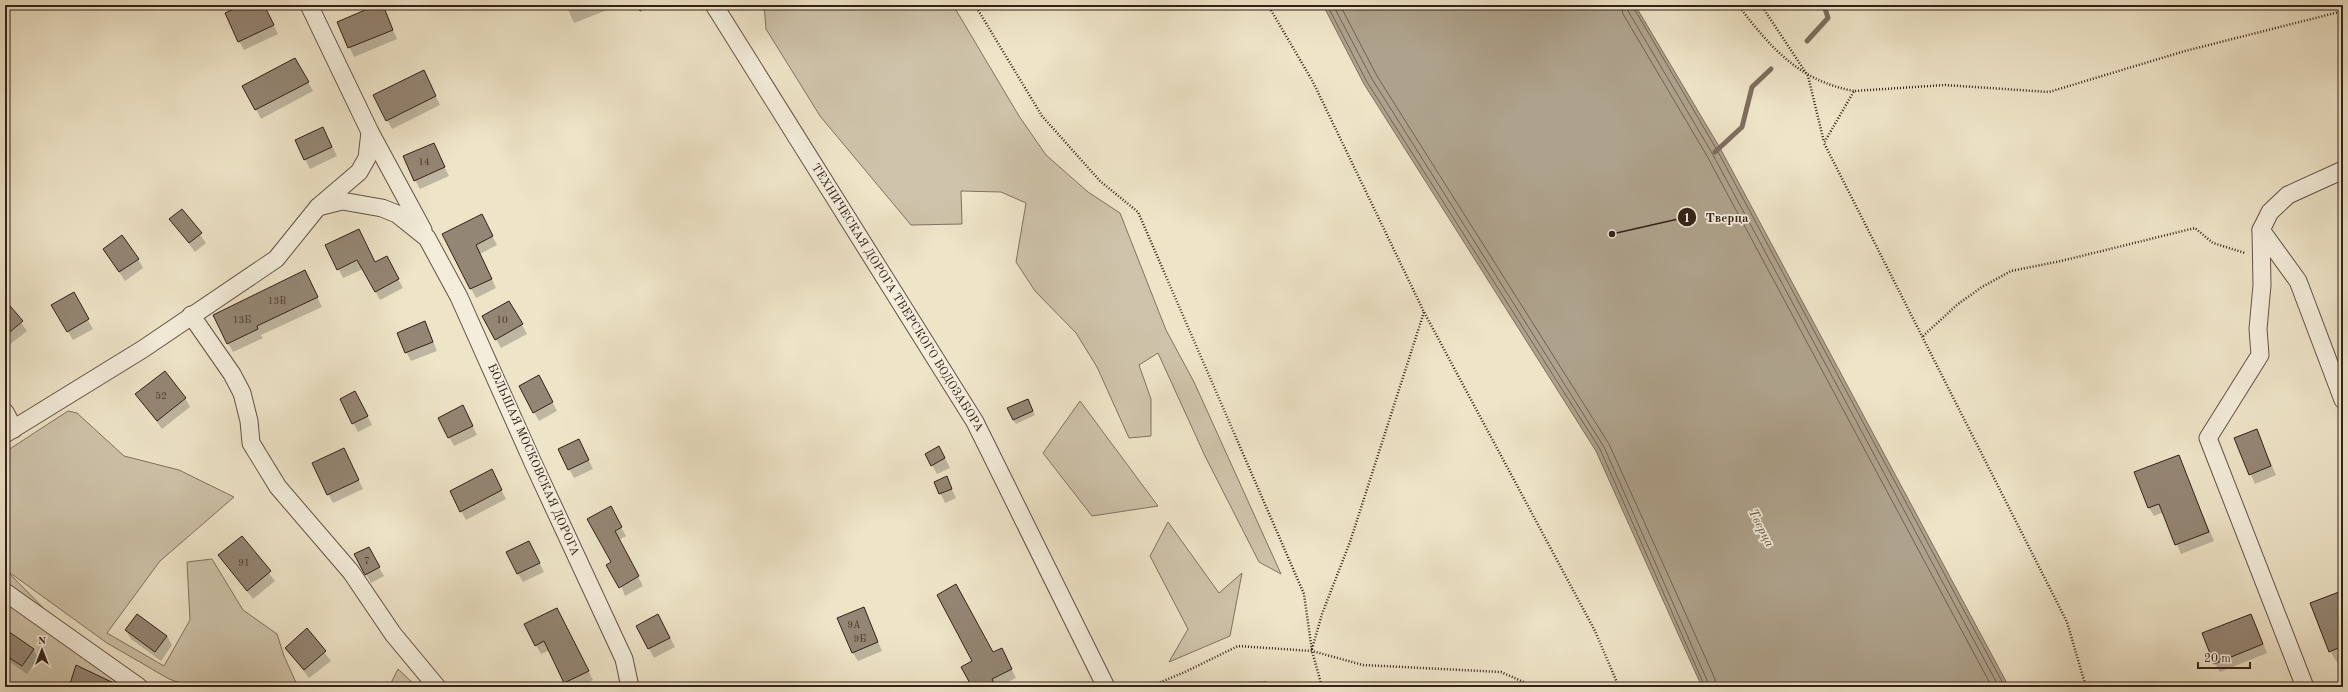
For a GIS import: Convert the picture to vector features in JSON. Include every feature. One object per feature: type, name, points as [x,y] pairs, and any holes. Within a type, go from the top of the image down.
[{"type":"street","name":"БОЛЬШАЯ МОСКОВСКАЯ ДОРОГА","points":[[309,5],[370,132],[459,297],[495,374],[534,465],[624,660],[630,687]]},
{"type":"street","name":"ТЕХНИЧЕСКАЯ ДОРОГА ТВЕРСКОГО ВОДОЗАБОРА","points":[[714,5],[975,422],[1106,687]]},
{"type":"street","points":[[5,412],[10,432],[143,349],[191,315],[276,259],[318,207],[359,172],[367,158],[370,132]]},
{"type":"street","points":[[2305,687],[2208,438],[2260,355],[2258,329],[2261,230],[2270,212],[2288,195],[2343,170]]},
{"type":"street","name":"БОЛЬШАЯ МОСКОВСКАЯ ДОРОГА","points":[[318,207],[342,201],[382,208],[397,214],[427,238]]},
{"type":"street","points":[[2261,230],[2298,282],[2343,400]]},
{"type":"street","points":[[191,315],[232,374],[242,393],[249,421],[251,443],[278,487],[351,572],[393,634],[437,687]]},
{"type":"street","points":[[5,592],[139,687]]},
{"type":"path","points":[[640,11],[642,5]]},
{"type":"path","points":[[975,5],[1042,116],[1100,180],[1138,212],[1304,594],[1312,651],[1322,687]]},
{"type":"path","points":[[1268,5],[1313,82],[1424,312],[1596,631],[1619,687]]},
{"type":"path","points":[[1738,5],[1765,39],[1808,76],[1835,87],[1854,91],[1945,85],[2049,92],[2185,51],[2343,11]]},
{"type":"path","points":[[1760,5],[1808,76],[1824,142],[2067,622],[2086,687]]},
{"type":"path","points":[[1824,142],[1854,91]]},
{"type":"path","points":[[1923,336],[1958,304],[1982,287],[2012,271],[2061,262],[2195,228],[2213,243],[2261,257]]},
{"type":"path","points":[[1312,651],[1322,614],[1350,542],[1424,312]]},
{"type":"path","points":[[1149,687],[1185,672],[1238,646],[1312,651],[1363,665],[1501,672],[1535,687]]},
{"type":"shaded area","points":[[764,5],[953,5],[1019,116],[1046,155],[1088,192],[1120,213],[1166,330],[1194,382],[1281,574],[1259,562],[1205,456],[1158,353],[1139,365],[1151,399],[1151,436],[1129,438],[1097,367],[1076,333],[1035,291],[1016,262],[1026,203],[1001,192],[961,191],[962,224],[911,225],[820,116],[766,29]]},
{"type":"shaded area","points":[[1080,401],[1158,506],[1092,516],[1043,453]]},
{"type":"shaded area","points":[[68,411],[77,413],[124,456],[179,470],[234,497],[160,561],[107,633],[164,666],[190,620],[187,562],[212,559],[243,610],[277,634],[284,656],[298,687],[192,687],[169,679],[107,643],[6,570],[121,687],[5,687],[5,452]]},
{"type":"shaded area","points":[[1168,522],[1219,593],[1242,573],[1230,636],[1169,662],[1188,629],[1150,556]]},
{"type":"shaded area","points":[[398,669],[417,687],[389,687]]},
{"type":"water","points":[[1323,5],[1635,5],[1720,148],[2009,687],[1702,687],[1596,451],[1364,84]]},
{"type":"building","points":[[242,5],[264,5],[274,25],[238,42],[225,13]]},
{"type":"building","points":[[377,5],[383,5],[393,30],[348,48],[337,22]]},
{"type":"building","points":[[295,58],[309,82],[255,110],[242,86]]},
{"type":"building","points":[[424,70],[436,96],[386,121],[373,95]]},
{"type":"building","points":[[323,127],[332,147],[304,160],[295,140]]},
{"type":"building","points":[[434,143],[445,167],[414,181],[403,156]]},
{"type":"building","points":[[182,209],[202,233],[189,243],[169,219]]},
{"type":"building","points":[[482,214],[493,236],[476,245],[492,279],[470,289],[442,234]]},
{"type":"building","points":[[359,229],[375,262],[387,256],[399,279],[375,292],[357,260],[337,270],[325,245]]},
{"type":"building","points":[[122,235],[139,259],[119,272],[103,249]]},
{"type":"building","points":[[305,270],[318,297],[257,326],[258,329],[227,344],[213,315]]},
{"type":"building","points":[[74,292],[89,319],[67,332],[51,305]]},
{"type":"building","points":[[5,300],[23,321],[5,336]]},
{"type":"building","points":[[509,301],[523,324],[495,340],[482,316]]},
{"type":"building","points":[[425,321],[433,342],[405,353],[397,333]]},
{"type":"building","points":[[165,371],[186,398],[157,421],[135,394]]},
{"type":"building","points":[[539,375],[553,402],[533,413],[519,386]]},
{"type":"building","points":[[355,391],[368,416],[352,424],[340,399]]},
{"type":"building","points":[[1028,399],[1033,411],[1013,420],[1007,408]]},
{"type":"building","points":[[463,405],[473,426],[448,438],[438,418]]},
{"type":"building","points":[[2257,429],[2271,466],[2249,475],[2234,438]]},
{"type":"building","points":[[579,439],[589,460],[568,470],[558,449]]},
{"type":"building","points":[[939,446],[945,458],[931,466],[925,454]]},
{"type":"building","points":[[344,448],[359,480],[327,495],[312,463]]},
{"type":"building","points":[[2179,455],[2209,532],[2175,545],[2159,504],[2148,508],[2134,472]]},
{"type":"building","points":[[492,469],[502,490],[460,512],[450,491]]},
{"type":"building","points":[[947,476],[952,489],[939,494],[934,482]]},
{"type":"building","points":[[611,506],[622,527],[615,531],[639,576],[619,588],[606,565],[611,562],[587,519]]},
{"type":"building","points":[[242,536],[271,571],[247,591],[218,555]]},
{"type":"building","points":[[529,541],[540,563],[517,574],[506,552]]},
{"type":"building","points":[[369,547],[380,567],[365,575],[354,554]]},
{"type":"building","points":[[956,584],[993,652],[1002,648],[1012,669],[992,679],[996,687],[972,687],[961,667],[972,661],[937,595]]},
{"type":"building","points":[[2339,592],[2343,602],[2343,646],[2329,652],[2310,603]]},
{"type":"building","points":[[864,607],[878,642],[852,653],[837,618]]},
{"type":"building","points":[[557,608],[589,671],[564,683],[544,641],[535,646],[524,624]]},
{"type":"building","points":[[137,614],[167,636],[155,652],[125,630]]},
{"type":"building","points":[[658,614],[670,638],[648,649],[636,626]]},
{"type":"building","points":[[2251,614],[2263,644],[2214,664],[2202,633]]},
{"type":"building","points":[[307,628],[326,651],[304,670],[285,648]]},
{"type":"building","points":[[5,629],[34,649],[22,666],[5,655]]},
{"type":"building","points":[[76,665],[122,687],[69,687]]},
{"type":"waterway","points":[[1807,41],[1828,18],[1824,5]]},
{"type":"waterway","points":[[1715,152],[1742,127],[1752,87],[1771,69]]},
{"type":"waterway","points":[[1231,685],[1266,684],[1267,687]]},
{"type":"place","name":"Тверца","points":[[1612,234]]}]
